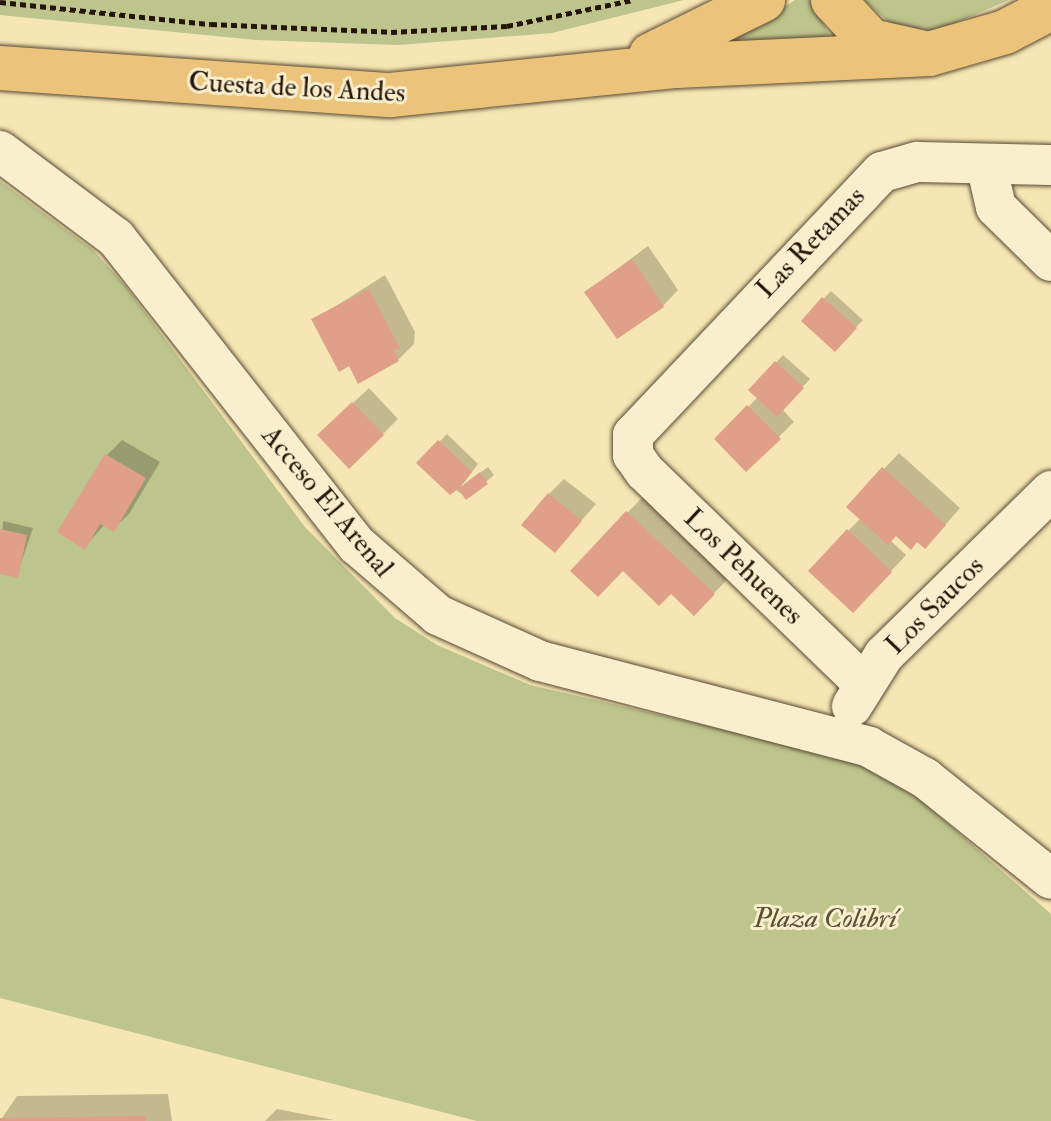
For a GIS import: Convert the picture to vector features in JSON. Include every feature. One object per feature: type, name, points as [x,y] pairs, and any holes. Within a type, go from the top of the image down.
[{"type":"main road","name":"Cuesta de los Andes","points":[[593,75],[701,35],[763,0]]},
{"type":"main road","points":[[833,0],[871,41],[929,54]]},
{"type":"main road","name":"Cuesta de los Andes","points":[[0,68],[390,95],[593,75],[929,54],[1005,32],[1051,8]]},
{"type":"street","name":"Acceso El Arenal","points":[[0,151],[116,238],[357,545],[407,594],[471,633],[540,661],[839,736]]},
{"type":"street","name":"Las Retamas","points":[[631,444],[642,417],[882,172],[918,162],[1051,165]]},
{"type":"street","points":[[986,164],[996,207],[1051,261]]},
{"type":"street","name":"Los Pehuenes","points":[[631,444],[645,472],[863,683]]},
{"type":"street","name":"Los Saucos","points":[[839,736],[863,683],[1051,491]]},
{"type":"street","points":[[839,736],[925,778],[1051,879]]},
{"type":"path","points":[[0,2],[211,24],[391,32],[521,24],[632,0]]},
{"type":"green space","points":[[0,0],[684,0],[552,33],[398,45],[256,40],[0,15]]},
{"type":"green space","points":[[795,0],[810,0],[834,43],[726,45]]},
{"type":"green space","points":[[864,0],[1009,0],[934,32],[891,24]]},
{"type":"green space","name":"Plaza Colibrí","points":[[0,181],[92,249],[124,284],[305,527],[395,618],[437,645],[530,685],[856,760],[922,801],[1051,914],[1051,1121],[477,1121],[0,998]]},
{"type":"building","points":[[632,259],[664,307],[617,339],[584,292]]},
{"type":"building","points":[[369,289],[400,349],[393,349],[399,361],[358,384],[349,366],[339,372],[311,319]]},
{"type":"building","points":[[822,297],[857,328],[835,352],[801,321]]},
{"type":"building","points":[[775,361],[804,388],[777,417],[748,390]]},
{"type":"building","points":[[352,402],[384,435],[349,469],[317,435]]},
{"type":"building","points":[[747,405],[781,439],[746,472],[714,439]]},
{"type":"building","points":[[438,440],[472,472],[450,495],[416,463]]},
{"type":"building","points":[[105,454],[146,478],[114,532],[100,524],[85,550],[57,532]]},
{"type":"building","points":[[882,467],[946,525],[925,549],[917,542],[911,550],[896,536],[888,545],[846,507]]},
{"type":"building","points":[[480,472],[488,484],[466,500],[458,489]]},
{"type":"building","points":[[548,493],[582,521],[555,553],[521,525]]},
{"type":"building","points":[[626,511],[715,594],[694,616],[671,594],[659,606],[623,571],[598,597],[570,571]]},
{"type":"building","points":[[0,529],[27,535],[18,578],[0,574]]},
{"type":"building","points":[[847,529],[892,572],[853,613],[808,571]]},
{"type":"building","points":[[145,1116],[146,1121],[0,1121],[0,1118]]}]
